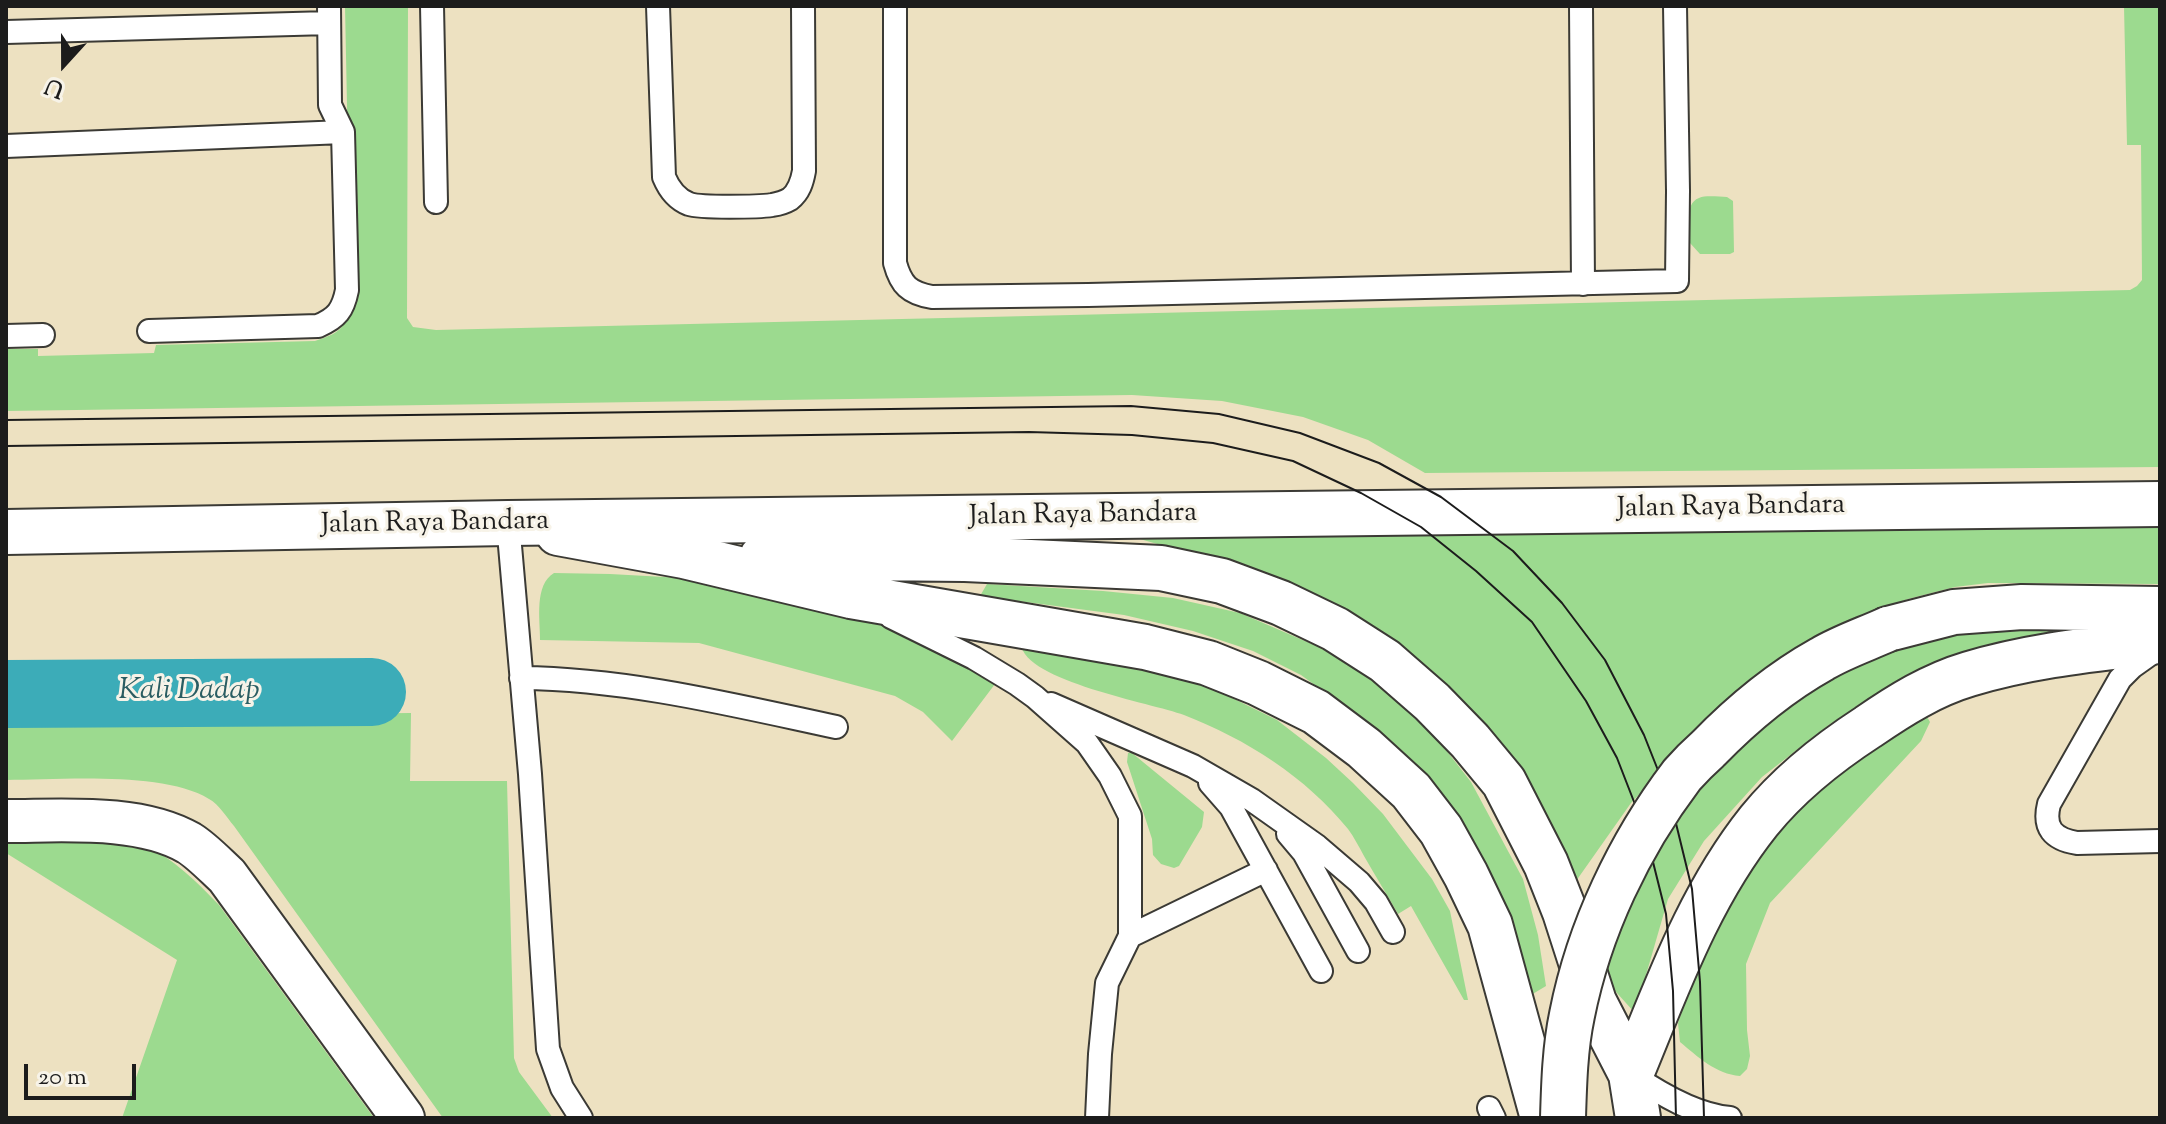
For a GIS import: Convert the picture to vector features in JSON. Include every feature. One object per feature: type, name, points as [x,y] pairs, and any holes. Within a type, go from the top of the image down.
[{"type":"street","name":"Jalan Raya Bandara","points":[[6,532],[508,523],[2160,504]]},
{"type":"street","points":[[508,523],[684,556],[851,596],[1145,647],[1208,663],[1258,683],[1316,712],[1364,748],[1411,791],[1441,830],[1490,925],[1543,1118]]},
{"type":"street","points":[[684,556],[965,559],[1161,568],[1222,581],[1281,603],[1335,629],[1385,661],[1432,702],[1504,782],[1546,864],[1594,1002],[1631,1074],[1638,1118]]},
{"type":"street","points":[[1563,1118],[1571,1017],[1605,909],[1647,826],[1684,773],[1726,730],[1769,694],[1822,659],[1888,629],[1954,612],[2009,608],[2160,609]]},
{"type":"street","points":[[1631,1074],[1694,924],[1730,861],[1759,820],[1807,771],[1913,697],[1967,674],[2053,654],[2160,644]]},
{"type":"street","points":[[6,821],[98,821],[147,826],[189,843],[227,876],[403,1118]]},
{"type":"lane","points":[[432,6],[436,202]]},
{"type":"lane","points":[[658,6],[664,177],[677,197],[689,204],[701,205],[772,205],[792,197],[799,189],[804,171],[803,6]]},
{"type":"lane","points":[[895,6],[895,263],[906,287],[932,297],[1677,281],[1675,6]]},
{"type":"lane","points":[[1581,6],[1583,284]]},
{"type":"lane","points":[[6,32],[329,15],[330,105],[343,132],[347,290],[344,304],[332,320],[318,326],[149,331]]},
{"type":"lane","points":[[6,146],[343,132]]},
{"type":"lane","points":[[6,336],[43,335]]},
{"type":"lane","points":[[508,523],[530,774],[548,1049],[562,1088],[581,1118]]},
{"type":"lane","points":[[851,596],[974,658],[1035,697],[1087,743],[1110,776],[1130,816],[1130,936],[1107,983],[1097,1118]]},
{"type":"lane","points":[[2160,644],[2120,679],[2049,804],[2046,817],[2049,827],[2066,841],[2160,841]]},
{"type":"lane","points":[[521,678],[561,678],[645,689],[836,727]]},
{"type":"lane","points":[[1035,697],[1193,766],[1252,800],[1317,846],[1359,882],[1376,902],[1393,932]]},
{"type":"lane","points":[[1193,766],[1231,807],[1321,971]]},
{"type":"lane","points":[[1252,800],[1304,853],[1358,951]]},
{"type":"lane","points":[[1130,936],[1266,870]]},
{"type":"lane","points":[[1631,1074],[1660,1094],[1730,1118]]},
{"type":"green space","points":[[345,6],[408,6],[407,318],[413,327],[436,330],[2130,290],[2142,280],[2141,145],[2127,145],[2124,6],[2160,6],[2160,467],[1425,473],[1368,440],[1303,417],[1222,401],[1132,395],[6,411],[6,349],[38,349],[38,356],[154,353],[156,345],[315,341],[335,333],[343,325],[351,305]]},
{"type":"green space","points":[[1702,197],[1727,197],[1733,201],[1734,252],[1700,254],[1690,243],[1688,218],[1691,206]]},
{"type":"green space","points":[[2160,525],[2160,584],[1988,583],[1955,587],[1908,599],[1841,624],[1777,660],[1710,720],[1631,803],[1569,891],[1515,769],[1240,568],[1140,539]]},
{"type":"green space","points":[[554,573],[719,580],[829,606],[945,651],[995,684],[952,741],[923,712],[895,696],[699,643],[540,640],[541,594],[543,586]]},
{"type":"green space","points":[[987,584],[1173,598],[1240,613],[1319,647],[1369,678],[1432,732],[1471,782],[1523,879],[1538,935],[1546,986],[1531,995],[1356,715],[1301,675],[1253,651],[1193,631],[1124,615],[980,596]]},
{"type":"green space","points":[[2111,626],[2012,640],[1904,679],[1830,724],[1762,777],[1704,841],[1668,899],[1635,1013],[1598,972],[1638,872],[1681,801],[1788,701],[1858,665],[1941,631]]},
{"type":"green space","points":[[1021,644],[1167,672],[1220,692],[1277,720],[1326,758],[1383,814],[1432,879],[1450,911],[1468,1000],[1464,1000],[1411,906],[1398,914],[1348,829],[1294,776],[1252,748],[1184,715],[1065,680],[1028,657]]},
{"type":"green space","points":[[411,713],[410,781],[507,781],[514,1058],[519,1072],[553,1118],[443,1118],[234,826],[209,799],[189,790],[139,781],[6,780],[6,717]]},
{"type":"green space","points":[[1926,715],[1930,722],[1921,741],[1770,903],[1746,964],[1750,1056],[1747,1069],[1740,1076],[1731,1075],[1708,1064],[1680,1042],[1678,1023],[1715,914],[1810,787]]},
{"type":"green space","points":[[1128,753],[1132,753],[1204,812],[1202,827],[1179,866],[1174,868],[1161,864],[1153,855],[1152,839],[1127,762]]},
{"type":"green space","points":[[6,832],[145,844],[175,864],[219,905],[374,1118],[122,1118],[177,960],[6,853]]},
{"type":"waterway","name":"Kali Dadap","points":[[6,694],[372,692]]},
{"type":"tram line","points":[[6,420],[1131,406],[1219,414],[1300,433],[1379,463],[1441,497],[1513,551],[1562,603],[1605,660],[1644,735],[1671,803],[1692,889],[1700,982],[1704,1118]]},
{"type":"tram line","points":[[6,446],[1029,432],[1132,435],[1213,443],[1293,461],[1361,493],[1421,527],[1476,571],[1532,622],[1586,701],[1617,758],[1645,830],[1666,914],[1673,991],[1676,1118]]}]
